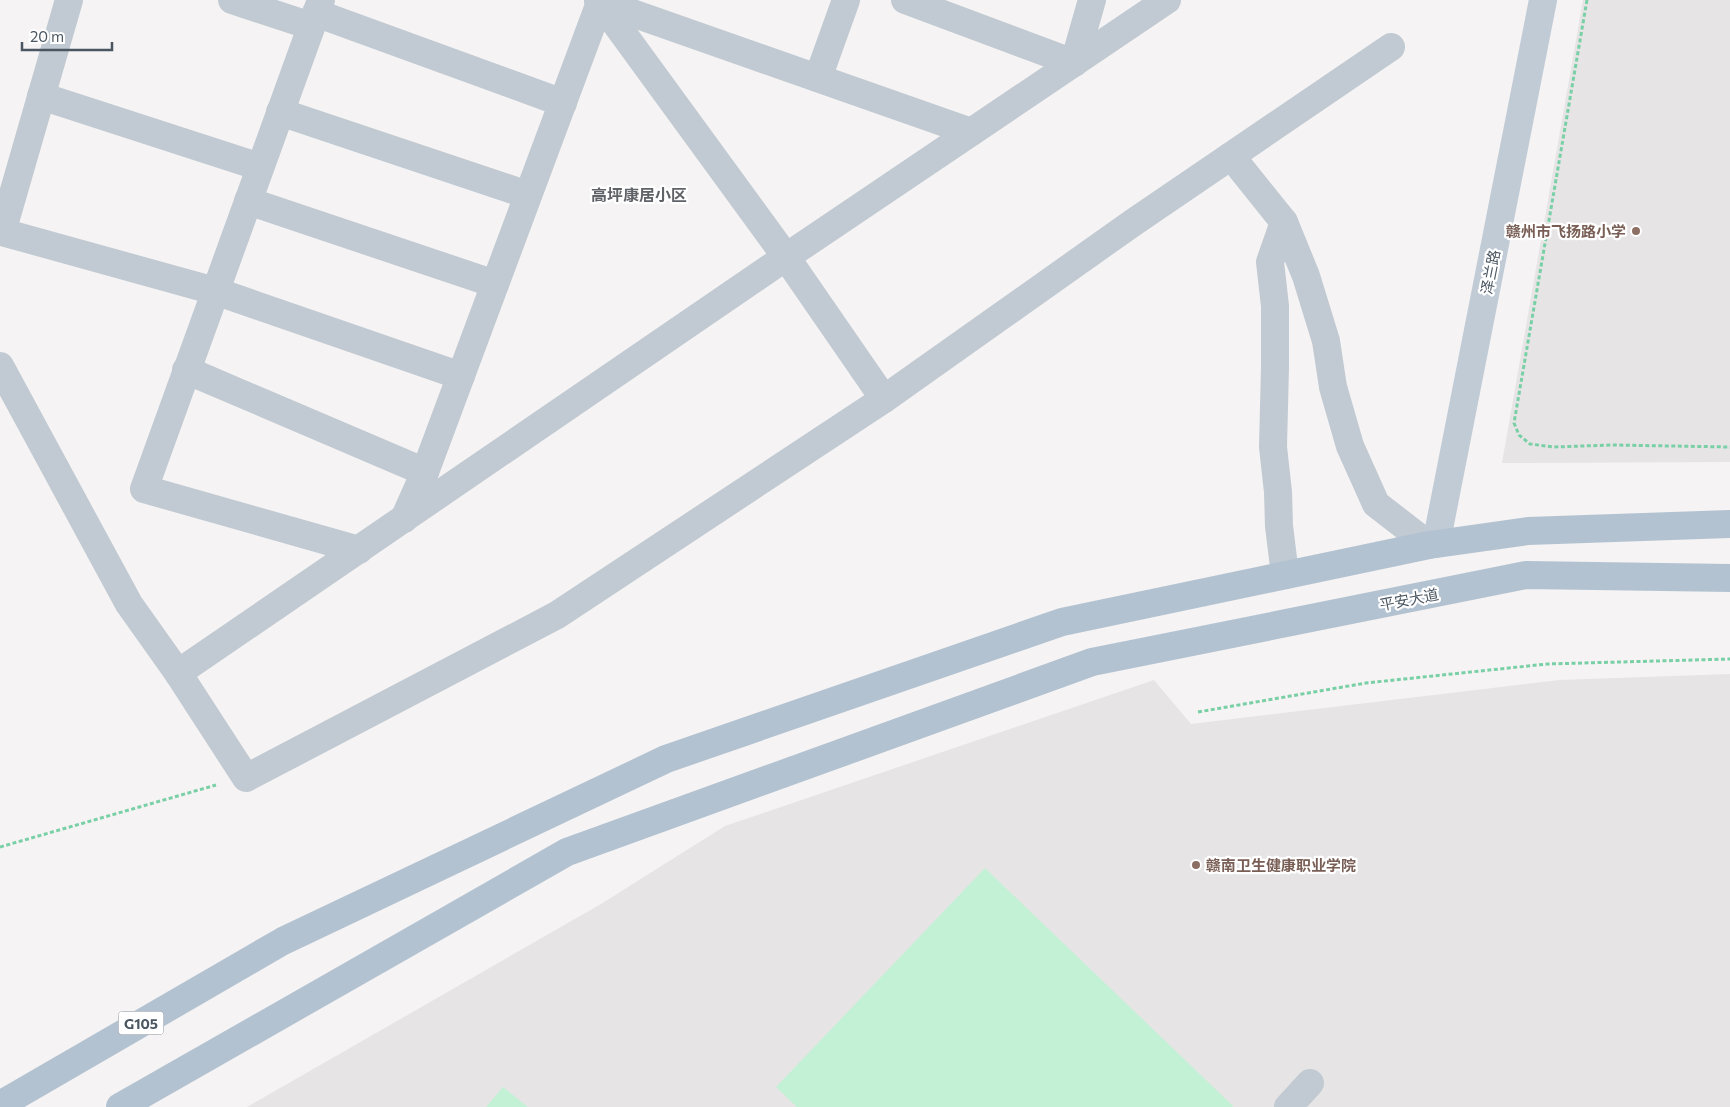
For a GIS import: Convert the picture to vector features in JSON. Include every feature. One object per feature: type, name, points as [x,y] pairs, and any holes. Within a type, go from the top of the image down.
[{"type":"main road","points":[[1285,575],[1432,544],[1528,531],[1730,524]]},
{"type":"main road","name":"G105","points":[[0,1105],[283,941],[666,759],[1062,622],[1285,575]]},
{"type":"main road","name":"平安大道","points":[[120,1107],[567,852],[1092,662],[1526,575],[1730,578]]},
{"type":"street","points":[[69,0],[2,232],[215,291],[461,376]]},
{"type":"street","points":[[232,0],[316,13],[563,103]]},
{"type":"street","points":[[818,78],[846,0]]},
{"type":"street","points":[[905,0],[1074,63]]},
{"type":"street","points":[[1074,63],[1092,0]]},
{"type":"street","points":[[178,673],[786,257],[1167,0]]},
{"type":"street","name":"泽兰路","points":[[1432,544],[1544,0]]},
{"type":"street","points":[[598,1],[971,132]]},
{"type":"street","points":[[404,519],[425,472],[461,376],[563,103],[598,1]]},
{"type":"street","points":[[598,1],[786,257],[884,399]]},
{"type":"street","points":[[316,13],[144,489],[360,550]]},
{"type":"street","points":[[0,366],[129,604],[178,673],[246,778],[557,615],[884,399],[1005,312],[1390,47]]},
{"type":"street","points":[[41,96],[260,167]]},
{"type":"street","points":[[280,112],[528,195]]},
{"type":"street","points":[[1230,156],[1284,222],[1306,276],[1326,341],[1332,387],[1350,446],[1376,504],[1432,544]]},
{"type":"street","points":[[248,201],[495,284]]},
{"type":"street","points":[[1284,222],[1270,262],[1275,306],[1273,447],[1285,575]]},
{"type":"street","points":[[186,370],[425,472]]},
{"type":"street","points":[[1288,1107],[1310,1083]]},
{"type":"path","points":[[1587,0],[1514,423],[1519,435],[1530,444],[1554,447],[1612,445],[1730,447]]},
{"type":"path","points":[[1198,712],[1366,683],[1547,664],[1730,659]]},
{"type":"path","points":[[0,848],[196,790],[246,778]]},
{"type":"shaded area","name":"赣州市飞扬路小学","points":[[1583,0],[1730,0],[1730,462],[1502,463]]},
{"type":"shaded area","name":"赣南卫生健康职业学院","points":[[1730,674],[1730,1107],[247,1107],[601,904],[725,826],[1154,680],[1191,724],[1559,680]]},
{"type":"green space","points":[[985,868],[1233,1106],[797,1107],[776,1087]]},
{"type":"green space","points":[[503,1087],[528,1107],[486,1107]]},
{"type":"place","name":"赣州市飞扬路小学","points":[[1636,231]]},
{"type":"place","name":"赣南卫生健康职业学院","points":[[1196,865]]},
{"type":"district","name":"高坪康居小区","points":[[639,194]]}]
